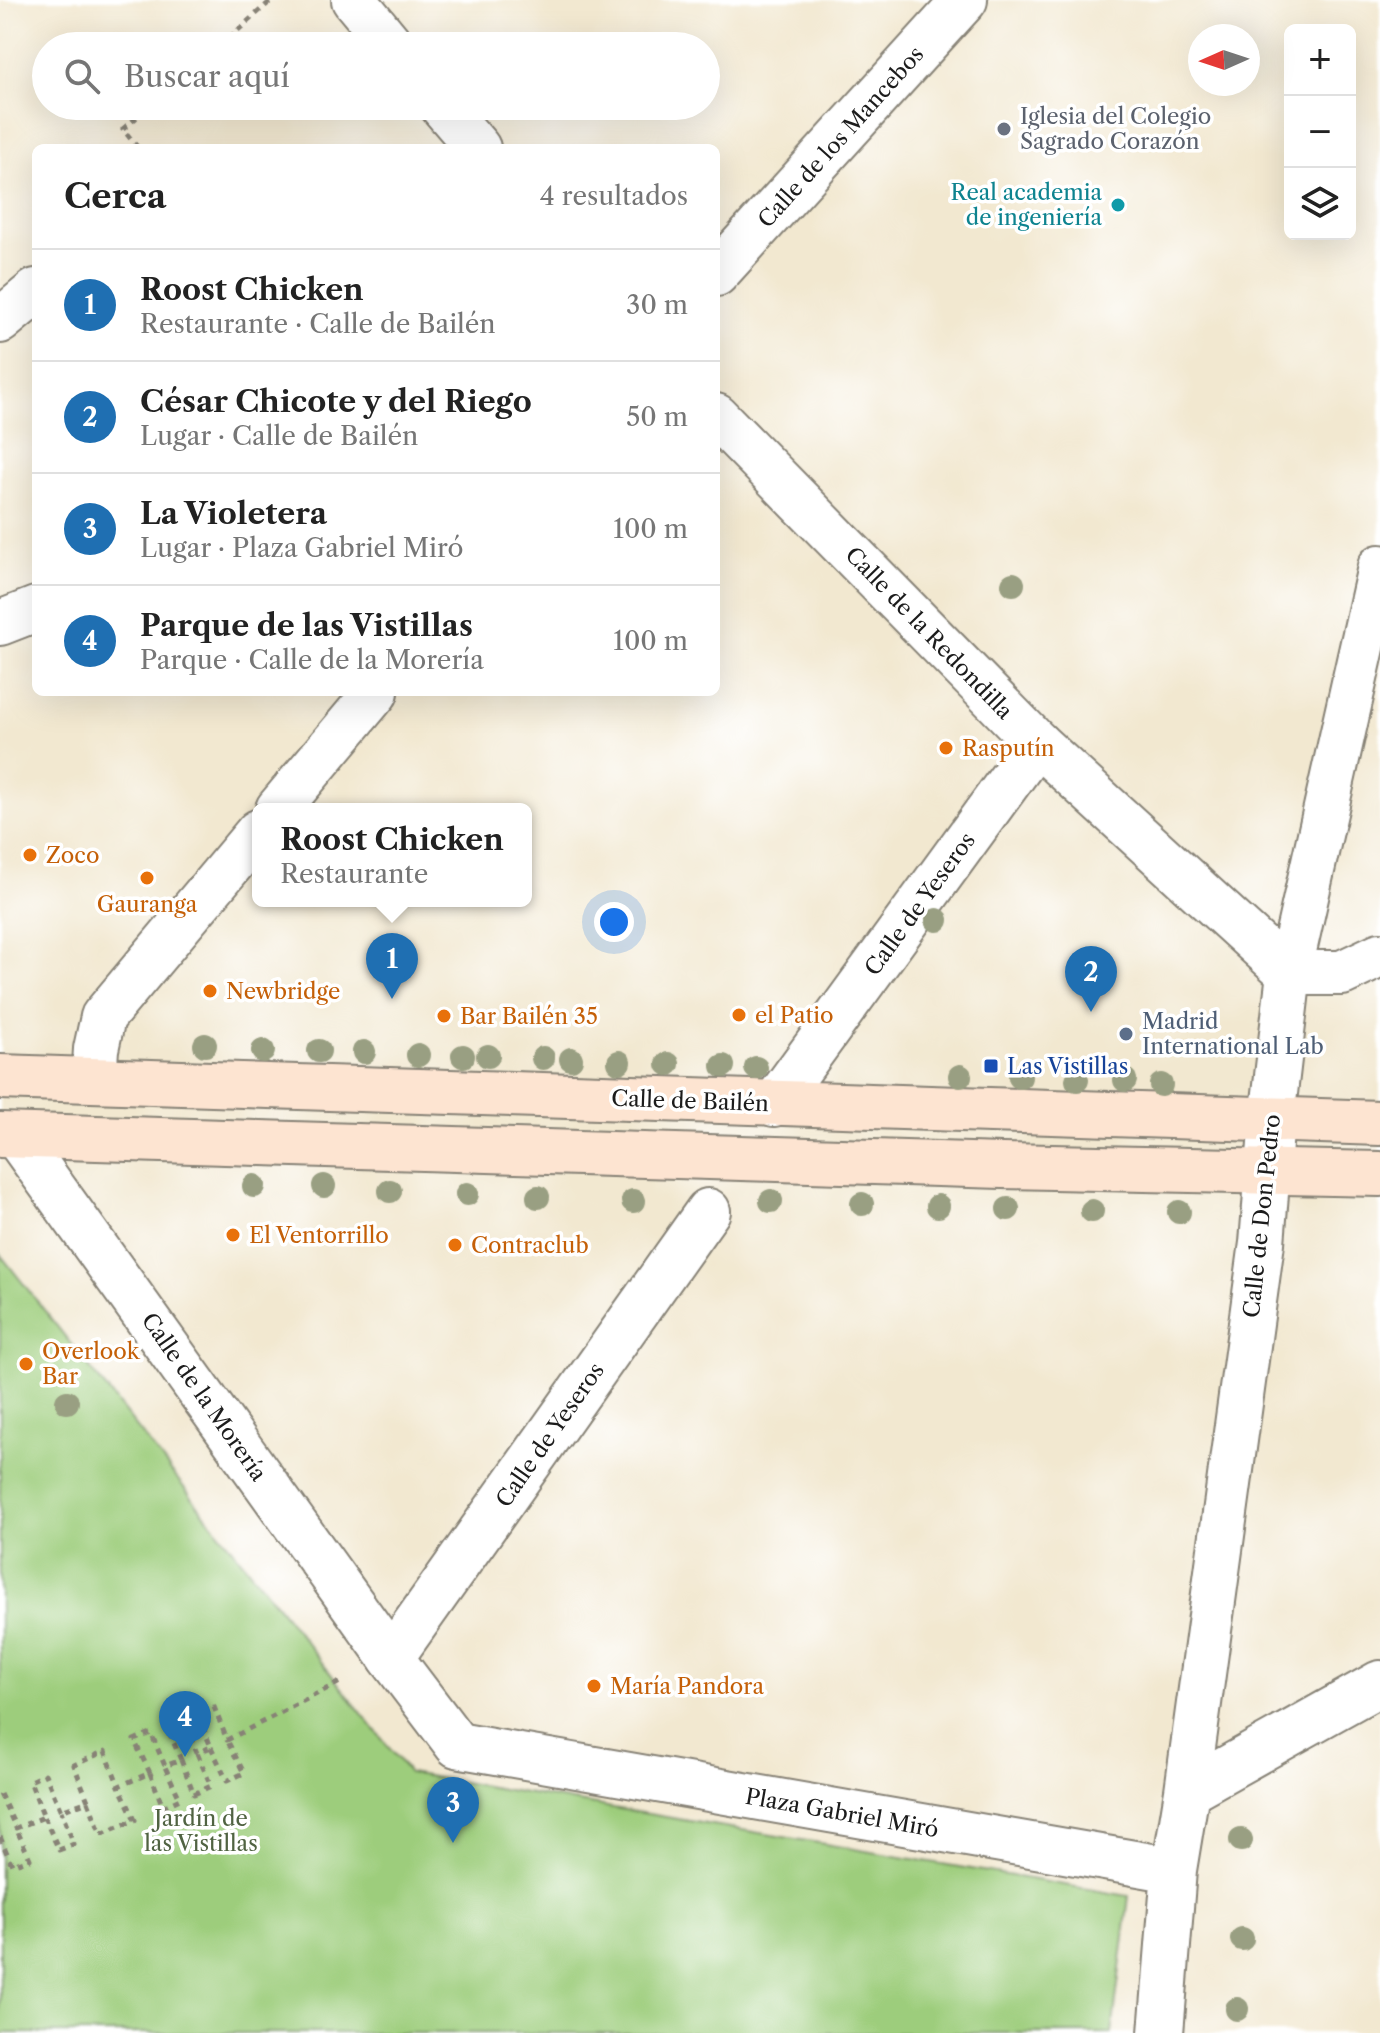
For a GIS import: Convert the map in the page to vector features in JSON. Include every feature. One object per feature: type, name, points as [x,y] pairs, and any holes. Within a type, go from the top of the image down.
[{"type":"main road","name":"Calle de Bailén","points":[[0,1077],[1380,1123]]},
{"type":"main road","points":[[8,1136],[1002,1166],[1380,1174]]},
{"type":"street","points":[[354,0],[380,32]]},
{"type":"street","name":"Calle de los Mancebos","points":[[720,270],[965,0]]},
{"type":"street","points":[[454,120],[475,144]]},
{"type":"street","points":[[0,321],[32,294]]},
{"type":"street","name":"Calle de la Redondilla","points":[[720,420],[1037,743],[1289,973]]},
{"type":"street","name":"Calle de Don Pedro","points":[[1174,1870],[1262,1243],[1289,973],[1380,567]]},
{"type":"street","points":[[0,623],[32,611]]},
{"type":"street","points":[[283,803],[373,696]]},
{"type":"street","name":"Calle de Yeseros","points":[[774,1104],[1037,743]]},
{"type":"street","points":[[94,1080],[103,1017],[252,839]]},
{"type":"street","points":[[1289,973],[1342,973],[1380,955]]},
{"type":"street","name":"Calle de la Morería","points":[[8,1136],[391,1658]]},
{"type":"street","name":"Calle de Yeseros","points":[[391,1658],[708,1211]]},
{"type":"street","name":"Plaza Gabriel Miró","points":[[391,1658],[457,1745],[1174,1870]]},
{"type":"street","points":[[1187,1791],[1380,1683]]},
{"type":"street","points":[[1161,2033],[1174,1870]]},
{"type":"path","points":[[236,32],[272,0]]},
{"type":"path","points":[[134,120],[123,129],[135,144]]},
{"type":"path","points":[[227,1740],[391,1658]]},
{"type":"path","points":[[214,1707],[244,1773],[227,1781],[211,1747],[198,1715],[214,1707]]},
{"type":"path","points":[[183,1720],[211,1786],[194,1794],[181,1760],[167,1727],[183,1720]]},
{"type":"path","points":[[151,1733],[180,1799],[163,1807],[150,1773],[134,1740],[151,1733]]},
{"type":"path","points":[[197,1753],[211,1747]]},
{"type":"path","points":[[105,1751],[135,1820],[101,1834],[88,1801],[74,1765],[105,1751]]},
{"type":"path","points":[[165,1766],[181,1760]]},
{"type":"path","points":[[119,1786],[150,1773]]},
{"type":"path","points":[[45,1774],[74,1844],[59,1850],[44,1817],[30,1781],[45,1774]]},
{"type":"path","points":[[0,1794],[30,1859],[12,1865],[0,1837]]},
{"type":"path","points":[[61,1811],[88,1801]]},
{"type":"path","points":[[16,1828],[44,1817]]},
{"type":"green space","name":"Jardín de las Vistillas","points":[[0,1254],[409,1773],[1129,1896],[1112,2033],[0,2033]]},
{"type":"place","name":"Iglesia del Colegio Sagrado Corazón","points":[[1004,129]]},
{"type":"place","name":"Real academia de ingeniería","points":[[1118,205]]},
{"type":"place","name":"Rasputín","points":[[946,748]]},
{"type":"place","name":"Zoco","points":[[30,855]]},
{"type":"place","name":"Gauranga","points":[[147,878]]},
{"type":"place","name":"Newbridge","points":[[210,991]]},
{"type":"place","name":"Roost Chicken","points":[[392,999]]},
{"type":"place","name":"César Chicote y del Riego","points":[[1091,1012]]},
{"type":"place","name":"el Patio","points":[[739,1015]]},
{"type":"place","name":"Bar Bailén 35","points":[[444,1016]]},
{"type":"place","name":"Madrid International Lab","points":[[1126,1034]]},
{"type":"place","name":"Las Vistillas","points":[[991,1066]]},
{"type":"place","name":"El Ventorrillo","points":[[233,1235]]},
{"type":"place","name":"Contraclub","points":[[455,1245]]},
{"type":"place","name":"Overlook Bar","points":[[26,1364]]},
{"type":"place","name":"María Pandora","points":[[594,1686]]},
{"type":"place","name":"Parque de las Vistillas","points":[[185,1757]]},
{"type":"place","name":"La Violetera","points":[[453,1843]]}]
